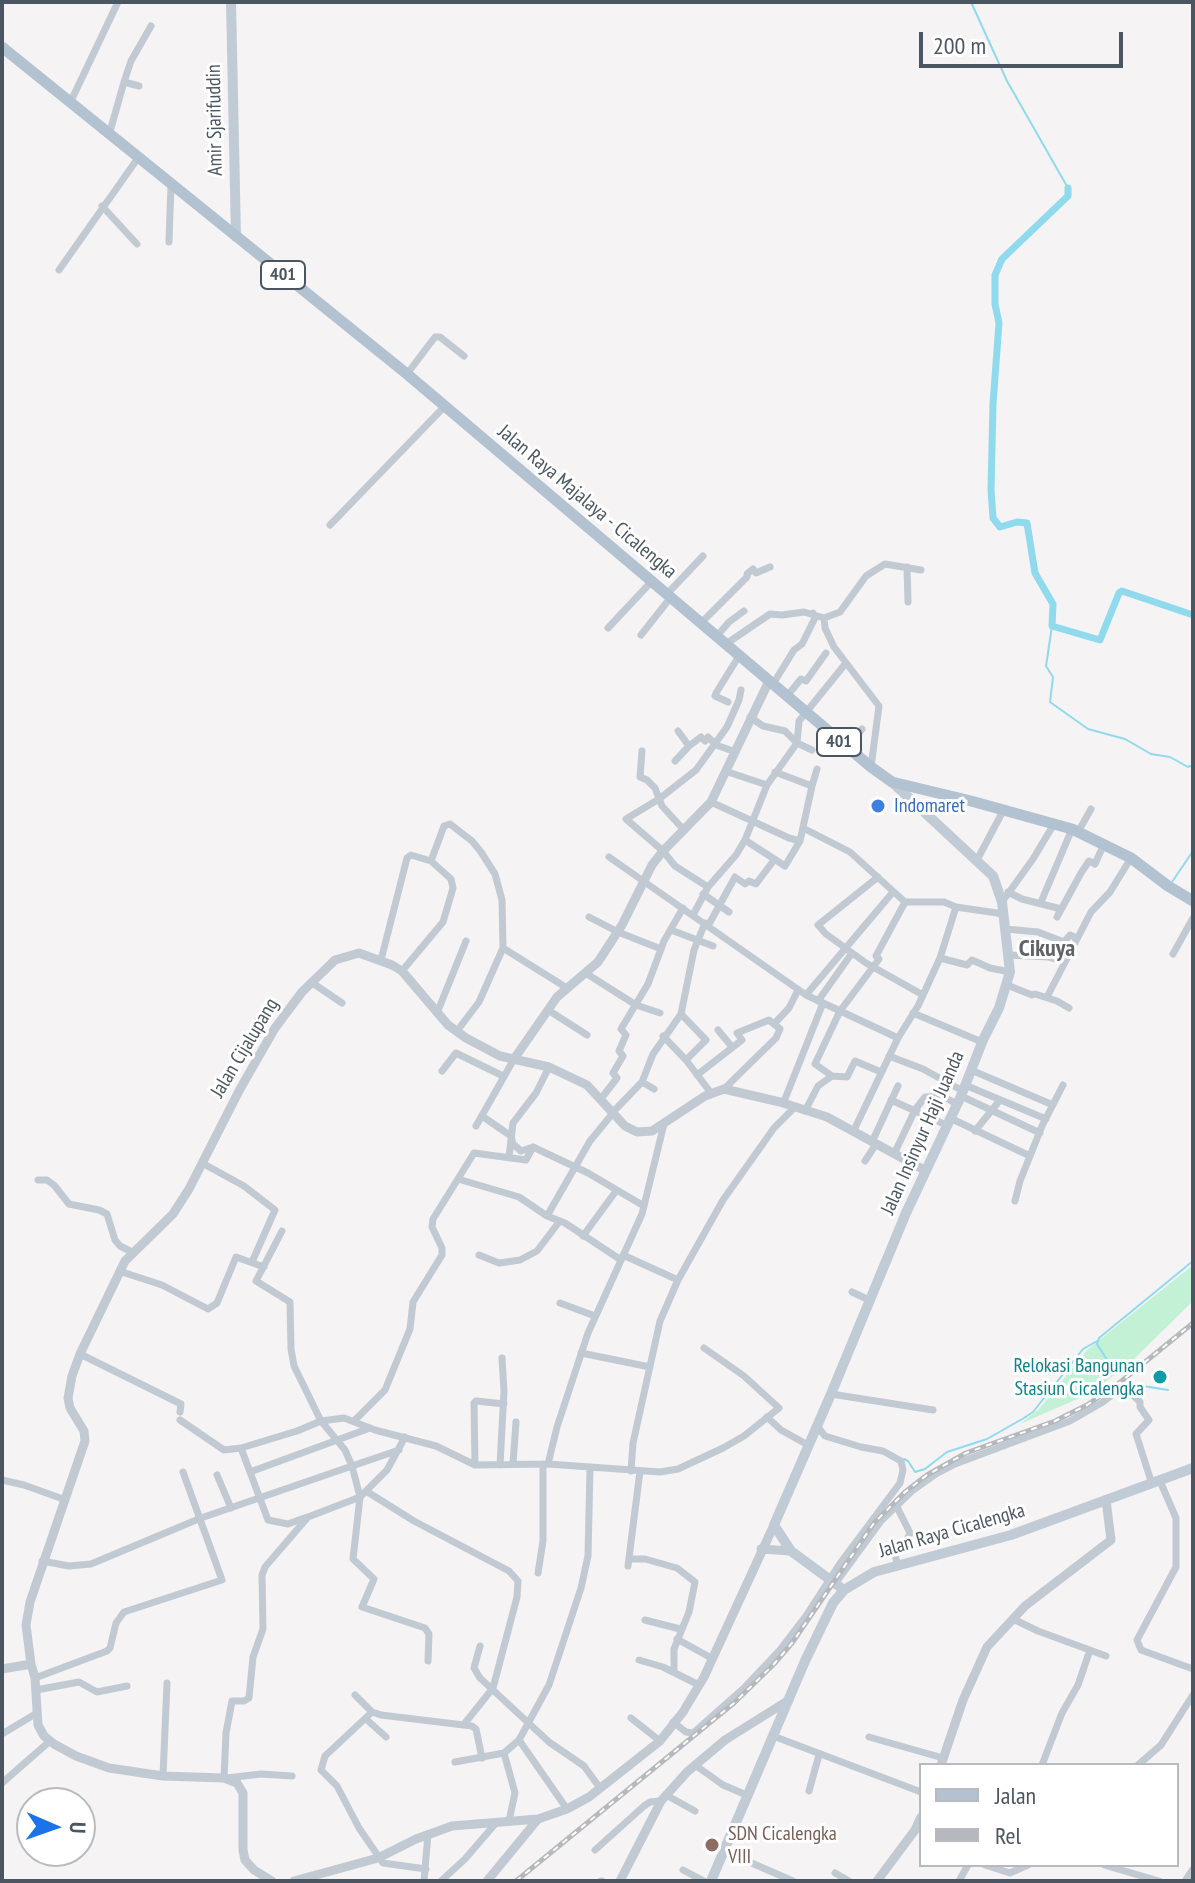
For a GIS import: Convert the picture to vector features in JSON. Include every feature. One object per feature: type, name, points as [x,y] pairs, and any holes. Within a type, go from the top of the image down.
[{"type":"main road","name":"Amir Sjarifuddin","points":[[231,2],[236,237]]},
{"type":"main road","name":"Jalan Raya Majalaya - Cicalengka","points":[[2,47],[407,374],[871,767],[892,782],[1075,831],[1131,858],[1193,901]]},
{"type":"main road","name":"Jalan Insinyur Haji Juanda","points":[[774,1525],[869,1300],[962,1094],[1010,972],[1005,897],[993,876],[892,782]]},
{"type":"main road","name":"Jalan Raya Cicalengka","points":[[711,1881],[827,1614],[836,1584],[1011,1535],[1193,1467]]},
{"type":"main road","points":[[774,1525],[791,1551],[836,1584]]},
{"type":"street","points":[[70,103],[118,2]]},
{"type":"street","points":[[109,135],[131,61],[151,26]]},
{"type":"street","points":[[124,82],[139,86]]},
{"type":"street","points":[[59,270],[138,158]]},
{"type":"street","points":[[169,242],[171,184]]},
{"type":"street","points":[[102,206],[137,244]]},
{"type":"street","points":[[407,374],[435,337],[440,337],[464,356]]},
{"type":"street","points":[[330,525],[445,406]]},
{"type":"street","points":[[641,635],[703,556]]},
{"type":"street","points":[[722,640],[770,614],[813,613],[824,618],[842,610],[873,571],[888,564],[921,570]]},
{"type":"street","points":[[701,623],[753,569],[756,573],[770,567]]},
{"type":"street","points":[[907,567],[908,602]]},
{"type":"street","points":[[608,628],[653,580]]},
{"type":"street","points":[[722,640],[729,622],[744,611]]},
{"type":"street","points":[[476,1126],[503,1076],[548,1010],[567,988],[598,962],[618,932],[652,865],[711,802],[750,717],[794,650],[802,644],[815,618],[813,613]]},
{"type":"street","points":[[824,618],[834,647],[842,653],[846,663],[879,706],[871,767]]},
{"type":"street","points":[[787,696],[801,679],[806,681],[826,653]]},
{"type":"street","points":[[728,702],[715,696],[739,656]]},
{"type":"street","points":[[693,915],[706,891],[745,840],[767,785],[797,743],[799,721],[846,663]]},
{"type":"street","points":[[729,912],[626,819],[659,799],[696,770],[716,745],[740,695],[756,707]]},
{"type":"street","points":[[750,717],[765,726],[785,731],[797,743],[812,750]]},
{"type":"street","points":[[848,749],[862,729]]},
{"type":"street","points":[[678,731],[689,746]]},
{"type":"street","points":[[675,761],[701,737],[705,741],[708,737],[716,745],[733,751]]},
{"type":"street","points":[[642,751],[640,777],[647,780],[662,806],[683,829]]},
{"type":"street","points":[[745,840],[785,866],[800,841],[817,769]]},
{"type":"street","points":[[725,771],[767,785]]},
{"type":"street","points":[[775,772],[812,786]]},
{"type":"street","points":[[711,802],[800,841]]},
{"type":"street","points":[[1041,902],[1075,831],[1091,809]]},
{"type":"street","points":[[977,860],[1003,811]]},
{"type":"street","points":[[431,861],[446,824],[472,841],[500,888],[503,948],[479,1002],[457,1031]]},
{"type":"street","points":[[1054,824],[1005,897],[1041,902],[1061,909]]},
{"type":"street","points":[[803,828],[850,852],[905,902],[932,901],[1004,914]]},
{"type":"street","points":[[1057,917],[1081,873],[1089,861],[1095,864],[1104,844]]},
{"type":"street","points":[[381,960],[407,858],[411,855],[431,861],[451,879],[453,888],[443,922],[402,971]]},
{"type":"street","points":[[609,857],[798,990],[898,1038]]},
{"type":"street","points":[[1047,997],[1091,912],[1110,892],[1131,858]]},
{"type":"street","points":[[547,1216],[590,1141],[642,1082],[645,1069],[663,1036],[681,1014],[697,939],[735,877],[745,884],[749,881],[756,884],[774,860]]},
{"type":"street","points":[[878,877],[818,925],[873,968],[923,995]]},
{"type":"street","points":[[806,995],[848,951],[893,892]]},
{"type":"street","points":[[881,1072],[858,1060],[847,1077],[832,1076],[815,1064],[840,1011],[879,959],[876,956],[905,902]]},
{"type":"street","points":[[854,1130],[940,958],[956,907]]},
{"type":"street","points":[[600,1100],[617,1077],[613,1074],[623,1056],[619,1050],[626,1035],[621,1029],[648,984],[661,949],[683,908]]},
{"type":"street","points":[[589,917],[661,949]]},
{"type":"street","points":[[1173,954],[1193,918]]},
{"type":"street","points":[[1006,929],[1038,932],[1064,942],[1070,935],[1077,938]]},
{"type":"street","points":[[671,930],[713,946]]},
{"type":"street","points":[[437,1013],[466,941]]},
{"type":"street","points":[[503,948],[567,988]]},
{"type":"street","points":[[783,1104],[820,1002],[848,951]]},
{"type":"street","name":"Jalan Cijalupang","points":[[37,1713],[26,1618],[42,1561],[85,1441],[84,1431],[70,1408],[68,1398],[80,1354],[125,1261],[173,1214],[276,1028],[311,982],[335,960],[349,954],[365,954],[381,960],[402,971],[437,1013],[482,1048],[549,1067],[592,1088],[625,1126],[637,1132],[652,1131],[664,1124]]},
{"type":"street","points":[[1009,955],[1048,957],[1065,962]]},
{"type":"street","points":[[940,958],[967,965],[971,960],[1010,972]]},
{"type":"street","points":[[587,974],[636,1005],[660,1013]]},
{"type":"street","points":[[311,982],[342,1003]]},
{"type":"street","points":[[1007,985],[1047,997],[1069,1008]]},
{"type":"street","points":[[774,1024],[789,1008],[798,990]]},
{"type":"street","points":[[548,1010],[587,1035]]},
{"type":"street","points":[[913,1013],[982,1042]]},
{"type":"street","points":[[681,1014],[706,1042],[686,1060]]},
{"type":"street","points":[[538,1573],[543,1541],[546,1464],[595,1316],[644,1206],[664,1124],[711,1093],[724,1089],[781,1030],[769,1020],[742,1030],[737,1033],[742,1040],[697,1075]]},
{"type":"street","points":[[718,1030],[732,1047]]},
{"type":"street","points":[[663,1036],[711,1093]]},
{"type":"street","points":[[442,1071],[456,1053],[503,1076]]},
{"type":"street","points":[[889,1056],[923,1069],[991,1112],[1040,1133]]},
{"type":"street","points":[[509,1157],[508,1144],[513,1123],[536,1093],[549,1067]]},
{"type":"street","points":[[971,1070],[1053,1105]]},
{"type":"street","points":[[805,1111],[818,1086],[832,1076]]},
{"type":"street","points":[[642,1082],[654,1089]]},
{"type":"street","points":[[1015,1201],[1030,1156],[1063,1085]]},
{"type":"street","points":[[865,1161],[898,1086]]},
{"type":"street","points":[[724,1089],[827,1117],[926,1171]]},
{"type":"street","points":[[894,1154],[915,1110],[928,1096],[962,1094],[1000,1100],[1046,1119]]},
{"type":"street","points":[[891,1100],[975,1131],[1030,1156]]},
{"type":"street","points":[[975,1131],[1000,1100]]},
{"type":"street","points":[[674,1672],[677,1639],[689,1612],[695,1582],[677,1568],[645,1559],[629,1562],[636,1471],[633,1443],[660,1321],[678,1280],[723,1200],[774,1128],[794,1108]]},
{"type":"street","points":[[482,1116],[511,1136],[513,1144],[521,1151],[533,1147],[575,1166],[644,1206]]},
{"type":"street","points":[[354,1421],[385,1390],[410,1329],[413,1302],[442,1255],[432,1227],[433,1219],[474,1153],[527,1159],[533,1147]]},
{"type":"street","points":[[202,1163],[244,1186],[275,1210],[252,1262]]},
{"type":"street","points":[[458,1179],[512,1193],[622,1258],[678,1280]]},
{"type":"street","points":[[38,1180],[47,1180],[54,1185],[69,1204],[107,1214],[115,1240],[134,1253]]},
{"type":"street","points":[[583,1236],[616,1191]]},
{"type":"street","points":[[479,1255],[499,1263],[520,1260],[537,1251],[559,1222]]},
{"type":"street","points":[[282,1231],[256,1282],[290,1302],[294,1366],[321,1421],[348,1455],[363,1494],[353,1559],[374,1579],[362,1607],[425,1628],[429,1634],[428,1661]]},
{"type":"street","points":[[119,1271],[162,1285],[208,1309],[217,1303],[235,1258],[238,1256],[264,1267]]},
{"type":"street","points":[[852,1292],[869,1300]]},
{"type":"street","points":[[560,1303],[595,1316]]},
{"type":"street","points":[[80,1354],[181,1404],[180,1416],[219,1448],[241,1448],[341,1417],[436,1446],[475,1465],[546,1464],[636,1471],[678,1469],[744,1436],[779,1408],[744,1376],[704,1348]]},
{"type":"street","points":[[581,1353],[650,1367]]},
{"type":"street","points":[[500,1465],[504,1404],[502,1358]]},
{"type":"street","points":[[673,1722],[689,1734],[706,1723],[780,1650],[836,1584],[861,1545],[912,1491],[945,1469],[1070,1421],[1123,1386],[1140,1402],[1149,1420],[1136,1434],[1156,1482],[1176,1518],[1176,1567],[1137,1640],[1141,1650],[1193,1669]]},
{"type":"street","points":[[831,1394],[933,1410]]},
{"type":"street","points":[[475,1465],[474,1403],[504,1404]]},
{"type":"street","points":[[767,1417],[781,1430],[808,1445]]},
{"type":"street","points":[[513,1464],[516,1422]]},
{"type":"street","points":[[817,1426],[825,1436],[889,1454],[901,1461],[903,1470],[900,1483],[836,1584]]},
{"type":"street","points":[[250,1472],[370,1428]]},
{"type":"street","points":[[241,1448],[265,1517],[272,1522],[288,1524],[363,1494],[387,1470],[405,1437]]},
{"type":"street","points":[[42,1561],[69,1566],[91,1564],[201,1518],[399,1450]]},
{"type":"street","points":[[455,1762],[504,1753],[519,1740],[555,1671],[583,1577],[589,1544],[590,1468]]},
{"type":"street","points":[[35,1678],[107,1651],[116,1623],[124,1612],[222,1580],[183,1472]]},
{"type":"street","points":[[217,1475],[231,1508]]},
{"type":"street","points":[[2,1480],[63,1499]]},
{"type":"street","points":[[363,1494],[515,1576],[518,1590],[493,1688],[465,1723]]},
{"type":"street","points":[[869,1737],[942,1762],[979,1662],[995,1636],[1040,1595],[1111,1540],[1106,1500]]},
{"type":"street","points":[[896,1505],[910,1533],[905,1544],[893,1549],[898,1565]]},
{"type":"street","points":[[226,1778],[226,1733],[232,1701],[247,1701],[249,1698],[253,1657],[264,1624],[262,1575],[267,1562],[308,1517]]},
{"type":"street","points":[[294,1881],[378,1858],[428,1834],[456,1825],[538,1819],[567,1809],[600,1788],[660,1741],[683,1712],[713,1659],[774,1525]]},
{"type":"street","points":[[761,1549],[791,1551]]},
{"type":"street","points":[[1013,1619],[1106,1656]]},
{"type":"street","points":[[645,1620],[680,1629]]},
{"type":"street","points":[[677,1639],[713,1659]]},
{"type":"street","points":[[480,1646],[475,1671],[529,1725],[584,1766],[600,1788]]},
{"type":"street","points":[[1043,1763],[1062,1713],[1078,1685],[1090,1650]]},
{"type":"street","points":[[639,1660],[699,1685]]},
{"type":"street","points":[[2,1669],[31,1664]]},
{"type":"street","points":[[36,1690],[79,1682],[97,1692],[127,1686]]},
{"type":"street","points":[[163,1776],[167,1683]]},
{"type":"street","points":[[355,1695],[372,1712],[465,1723],[476,1729],[482,1758]]},
{"type":"street","points":[[1140,1763],[1161,1745],[1193,1695]]},
{"type":"street","points":[[622,1880],[663,1798],[725,1740],[789,1700]]},
{"type":"street","points":[[372,1712],[325,1756],[320,1768],[340,1790],[378,1858],[389,1865],[426,1869]]},
{"type":"street","points":[[2,1734],[37,1713],[40,1731],[50,1741],[98,1765],[163,1776],[292,1776]]},
{"type":"street","points":[[631,1718],[660,1741]]},
{"type":"street","points":[[366,1719],[386,1737]]},
{"type":"street","points":[[773,1736],[919,1791]]},
{"type":"street","points":[[519,1740],[567,1809]]},
{"type":"street","points":[[2,1783],[50,1741]]},
{"type":"street","points":[[504,1753],[515,1793],[509,1821]]},
{"type":"street","points":[[809,1791],[819,1755]]},
{"type":"street","points":[[695,1765],[723,1785],[749,1796]]},
{"type":"street","points":[[226,1778],[237,1783],[243,1793],[245,1860],[272,1881]]},
{"type":"street","points":[[595,1850],[650,1802],[663,1798],[695,1811]]},
{"type":"street","points":[[487,1881],[538,1819]]},
{"type":"street","points":[[441,1881],[496,1823]]},
{"type":"street","points":[[877,1881],[918,1832]]},
{"type":"street","points":[[424,1881],[428,1834]]},
{"type":"street","points":[[724,1851],[793,1881]]},
{"type":"street","points":[[991,1867],[1010,1873],[1024,1867]]},
{"type":"street","points":[[1111,1867],[1159,1881]]},
{"type":"street","points":[[1185,1881],[1193,1869]]},
{"type":"street","points":[[683,1870],[704,1881]]},
{"type":"street","points":[[835,1873],[849,1881]]},
{"type":"green space","points":[[1193,1265],[1193,1301],[1132,1361],[1091,1393],[1020,1424],[1039,1409],[1087,1350]]},
{"type":"waterway","points":[[971,2],[1007,81],[1068,188]]},
{"type":"waterway","points":[[1068,188],[1068,196],[1002,259],[995,275],[995,304],[999,323],[993,404],[993,518],[1000,527],[1017,522],[1027,523],[1035,573],[1053,604],[1052,626],[1100,640],[1122,591],[1193,615]]},
{"type":"waterway","points":[[1052,626],[1046,666],[1053,677],[1050,702],[1088,729],[1125,739],[1151,754],[1170,757],[1188,767],[1193,765]]},
{"type":"waterway","points":[[1172,882],[1193,851]]},
{"type":"waterway","points":[[1116,1374],[1097,1344],[1099,1338],[1193,1261]]},
{"type":"waterway","points":[[904,1459],[915,1472],[925,1469],[947,1452],[987,1439],[1024,1418],[1033,1412],[1083,1349],[1099,1340]]},
{"type":"waterway","points":[[1125,1383],[1168,1390]]},
{"type":"railway","points":[[516,1881],[734,1703],[774,1664],[792,1643],[874,1523],[905,1492],[927,1475],[966,1453],[1055,1421],[1087,1405],[1193,1323]]},
{"type":"place","name":"Indomaret","points":[[878,806]]},
{"type":"place","name":"Relokasi Bangunan Stasiun Cicalengka","points":[[1160,1377]]},
{"type":"place","name":"SDN Cicalengka VIII","points":[[712,1845]]},
{"type":"district","name":"Cikuya","points":[[1047,949]]}]
